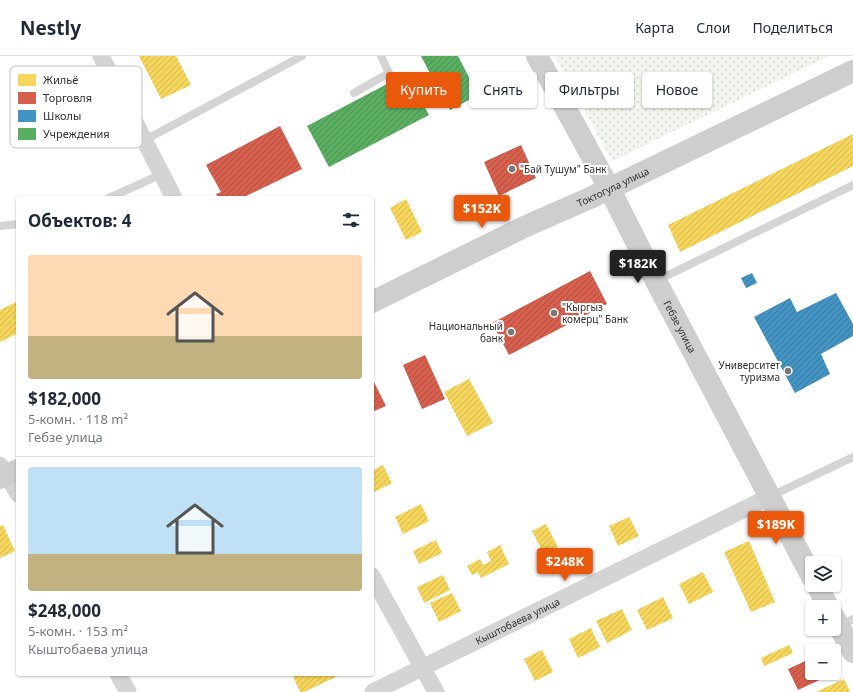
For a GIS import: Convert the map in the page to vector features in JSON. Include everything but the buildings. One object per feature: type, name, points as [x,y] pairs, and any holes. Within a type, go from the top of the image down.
[{"type":"main road","name":"Гебзе улица","points":[[537,56],[609,188],[656,281],[805,564]]},
{"type":"main road","name":"Токтогула улица","points":[[374,301],[510,234],[853,71]]},
{"type":"main road","points":[[842,621],[853,652]]},
{"type":"street","points":[[101,56],[106,66]]},
{"type":"street","points":[[142,134],[173,196]]},
{"type":"street","points":[[6,472],[16,490]]},
{"type":"street","name":"Кыштобаева улица","points":[[373,692],[769,497]]},
{"type":"street","points":[[374,580],[436,692]]},
{"type":"street","points":[[119,676],[128,692]]},
{"type":"lane","points":[[145,140],[302,56]]},
{"type":"lane","points":[[354,93],[389,73],[381,56]]},
{"type":"lane","points":[[112,196],[162,174]]},
{"type":"lane","points":[[656,281],[853,185]]},
{"type":"lane","points":[[0,226],[16,224]]},
{"type":"lane","points":[[769,497],[853,456]]},
{"type":"shaded area","points":[[555,56],[829,56],[612,161],[583,108],[634,108],[634,72],[564,72]]},
{"type":"place","name":"\"Бай Тушум\" Банк","points":[[512,169]]},
{"type":"place","name":"\"Кыргыз комерц\" Банк","points":[[554,313]]},
{"type":"place","name":"Национальный банк","points":[[511,332]]},
{"type":"place","name":"Университет туризма","points":[[788,371]]}]
